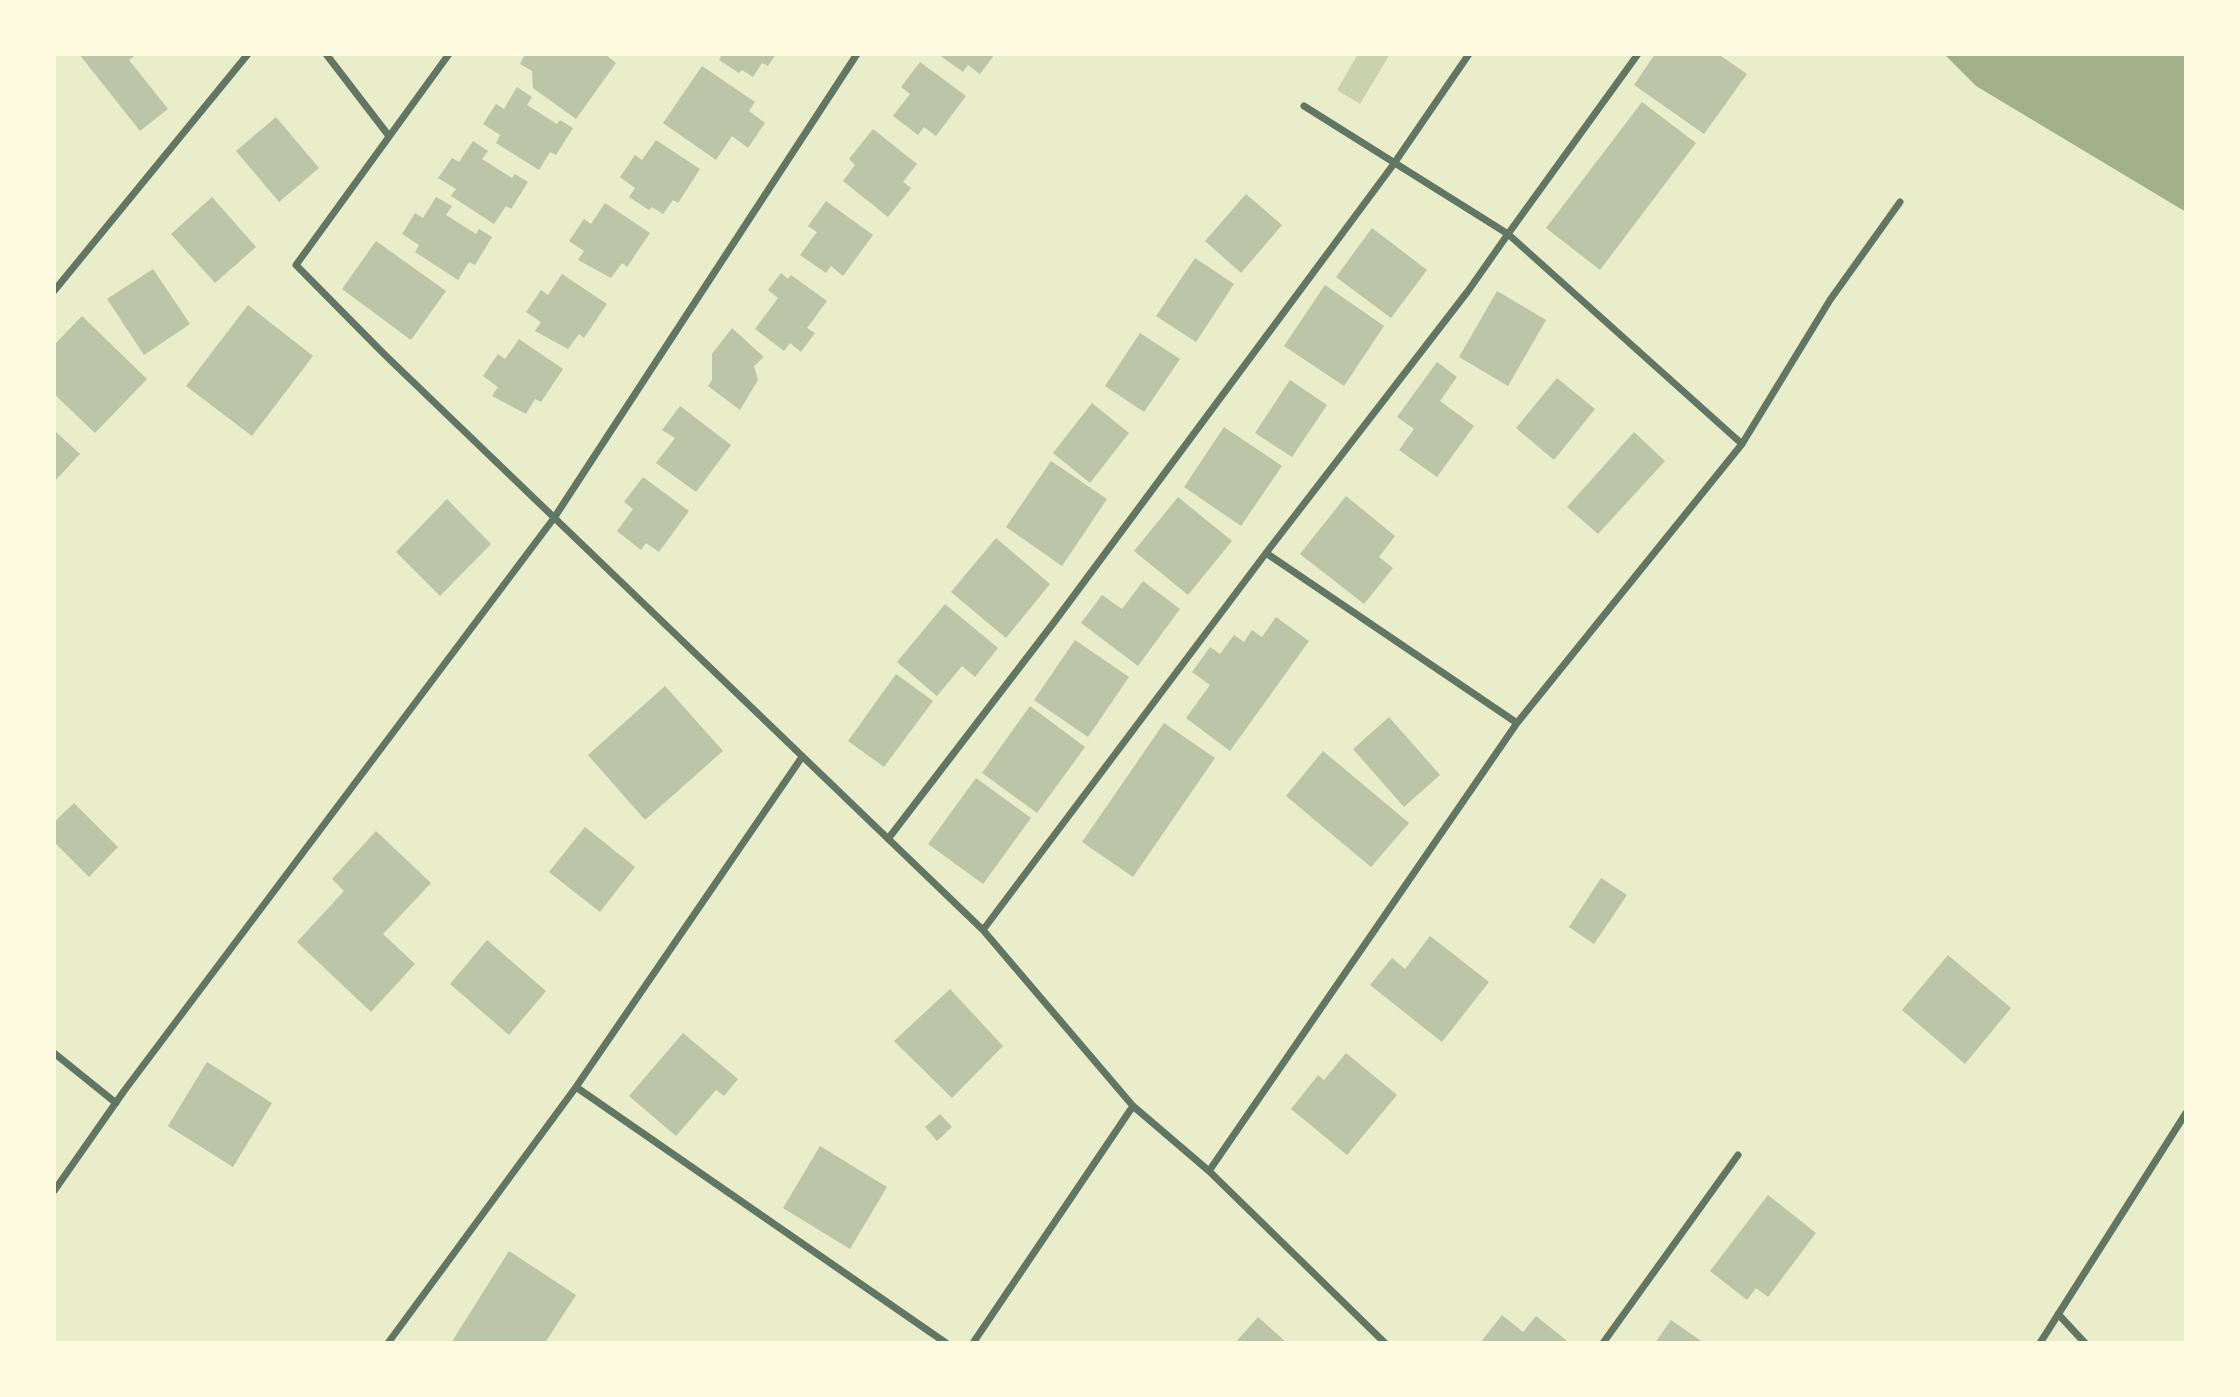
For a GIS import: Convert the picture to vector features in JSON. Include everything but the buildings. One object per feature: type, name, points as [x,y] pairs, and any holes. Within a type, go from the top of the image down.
[{"type":"street","points":[[54,290],[248,54]]},
{"type":"street","points":[[326,54],[389,136]]},
{"type":"street","points":[[449,54],[296,265],[982,930],[1133,1106],[1209,1171],[1385,1343]]},
{"type":"street","points":[[54,1191],[116,1103],[554,518],[857,54]]},
{"type":"street","points":[[888,839],[1055,621],[1393,165],[1469,54]]},
{"type":"street","points":[[982,930],[1266,553],[1468,291],[1638,54]]},
{"type":"street","points":[[1304,106],[1393,165],[1508,234],[1742,444]]},
{"type":"street","points":[[1209,1171],[1517,723],[1742,444],[1830,299],[1900,202]]},
{"type":"street","points":[[1266,553],[1517,723]]},
{"type":"street","points":[[387,1343],[576,1087],[802,757]]},
{"type":"street","points":[[54,1053],[116,1103]]},
{"type":"street","points":[[576,1087],[946,1343]]},
{"type":"street","points":[[973,1343],[1133,1106]]},
{"type":"street","points":[[2039,1343],[2186,1113]]},
{"type":"street","points":[[1603,1343],[1738,1155]]},
{"type":"street","points":[[2058,1314],[2085,1343]]},
{"type":"shaded area","points":[[1358,54],[1390,54],[1360,104],[1337,90]]},
{"type":"shaded area","points":[[1944,54],[2186,54],[2186,212],[1976,86]]}]
